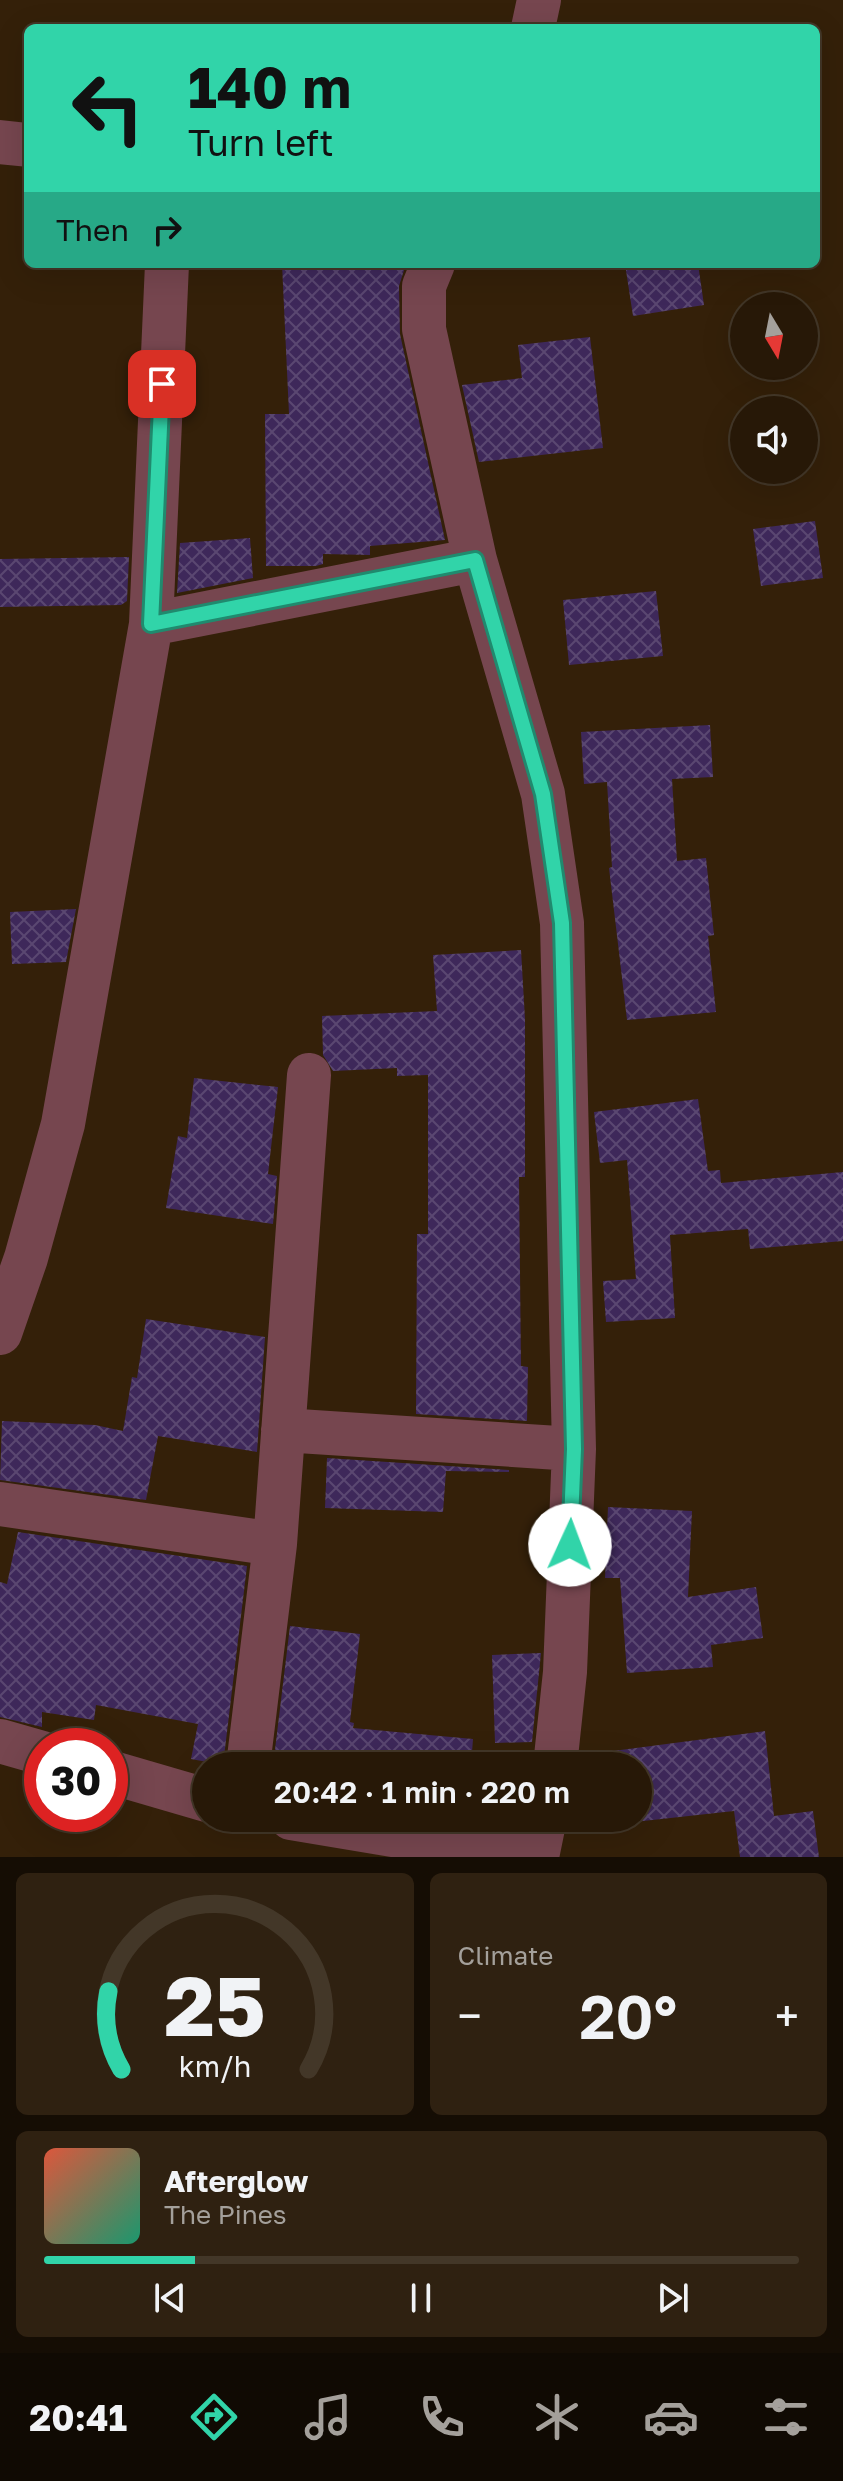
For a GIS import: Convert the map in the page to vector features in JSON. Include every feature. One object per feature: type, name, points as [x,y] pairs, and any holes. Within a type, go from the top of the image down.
[{"type":"street","points":[[534,24],[539,0]]},
{"type":"street","points":[[0,142],[24,145]]},
{"type":"street","points":[[0,1333],[30,1245],[63,1124],[151,624],[167,268]]},
{"type":"street","points":[[431,268],[424,286],[424,329],[475,560],[543,794],[562,923],[574,1449],[564,1686],[557,1752]]},
{"type":"street","points":[[151,624],[475,560]]},
{"type":"street","points":[[250,1752],[275,1544],[309,1075]]},
{"type":"street","points":[[283,1430],[574,1449]]},
{"type":"street","points":[[0,1504],[275,1544]]},
{"type":"street","points":[[0,1741],[24,1748]]},
{"type":"street","points":[[128,1777],[192,1796]]},
{"type":"street","points":[[375,1832],[524,1857]]},
{"type":"street","points":[[537,1857],[542,1832]]},
{"type":"building","points":[[282,268],[405,268],[399,286],[400,334],[445,540],[370,546],[370,555],[323,554],[323,564],[316,566],[266,566],[265,414],[289,414]]},
{"type":"building","points":[[626,268],[699,268],[704,305],[633,316]]},
{"type":"building","points":[[590,337],[603,448],[479,462],[462,385],[522,378],[518,345]]},
{"type":"building","points":[[815,521],[823,578],[761,586],[753,529]]},
{"type":"building","points":[[250,538],[253,578],[177,593],[180,543]]},
{"type":"building","points":[[129,557],[127,601],[121,605],[0,607],[0,559]]},
{"type":"building","points":[[656,591],[663,656],[569,665],[563,600]]},
{"type":"building","points":[[710,725],[713,777],[672,779],[677,861],[706,858],[714,935],[708,936],[716,1012],[627,1020],[609,868],[612,867],[607,782],[584,784],[581,732]]},
{"type":"building","points":[[76,909],[66,962],[12,964],[10,912]]},
{"type":"building","points":[[521,950],[525,1019],[525,1177],[519,1177],[521,1366],[528,1367],[527,1421],[416,1414],[417,1234],[428,1234],[428,1075],[397,1076],[397,1068],[333,1071],[323,1055],[322,1016],[437,1011],[433,955]]},
{"type":"building","points":[[194,1078],[278,1087],[268,1174],[277,1176],[273,1224],[166,1208],[178,1136],[187,1138]]},
{"type":"building","points":[[698,1099],[708,1171],[720,1170],[721,1183],[843,1172],[843,1241],[750,1249],[748,1229],[670,1235],[675,1318],[606,1322],[603,1281],[636,1279],[627,1160],[600,1163],[594,1112]]},
{"type":"building","points":[[146,1319],[265,1337],[257,1452],[158,1436],[146,1500],[0,1480],[2,1421],[95,1425],[123,1431],[132,1377],[137,1378]]},
{"type":"building","points":[[327,1458],[509,1472],[446,1471],[443,1512],[325,1508]]},
{"type":"building","points":[[608,1507],[692,1511],[688,1597],[756,1587],[763,1638],[711,1645],[713,1667],[627,1673],[620,1578],[605,1578]]},
{"type":"building","points":[[18,1532],[247,1566],[225,1752],[192,1752],[198,1724],[96,1705],[94,1720],[42,1712],[42,1727],[0,1717],[0,1582],[7,1584]]},
{"type":"building","points":[[290,1626],[360,1634],[350,1722],[354,1723],[353,1728],[473,1739],[472,1752],[275,1752]]},
{"type":"building","points":[[541,1653],[532,1742],[495,1743],[492,1655]]},
{"type":"building","points":[[765,1731],[774,1816],[813,1811],[819,1857],[740,1857],[734,1811],[652,1820],[652,1752],[605,1752]]},
{"type":"route","points":[[162,384],[151,624],[475,560],[543,794],[562,923],[574,1449],[570,1545]]}]
